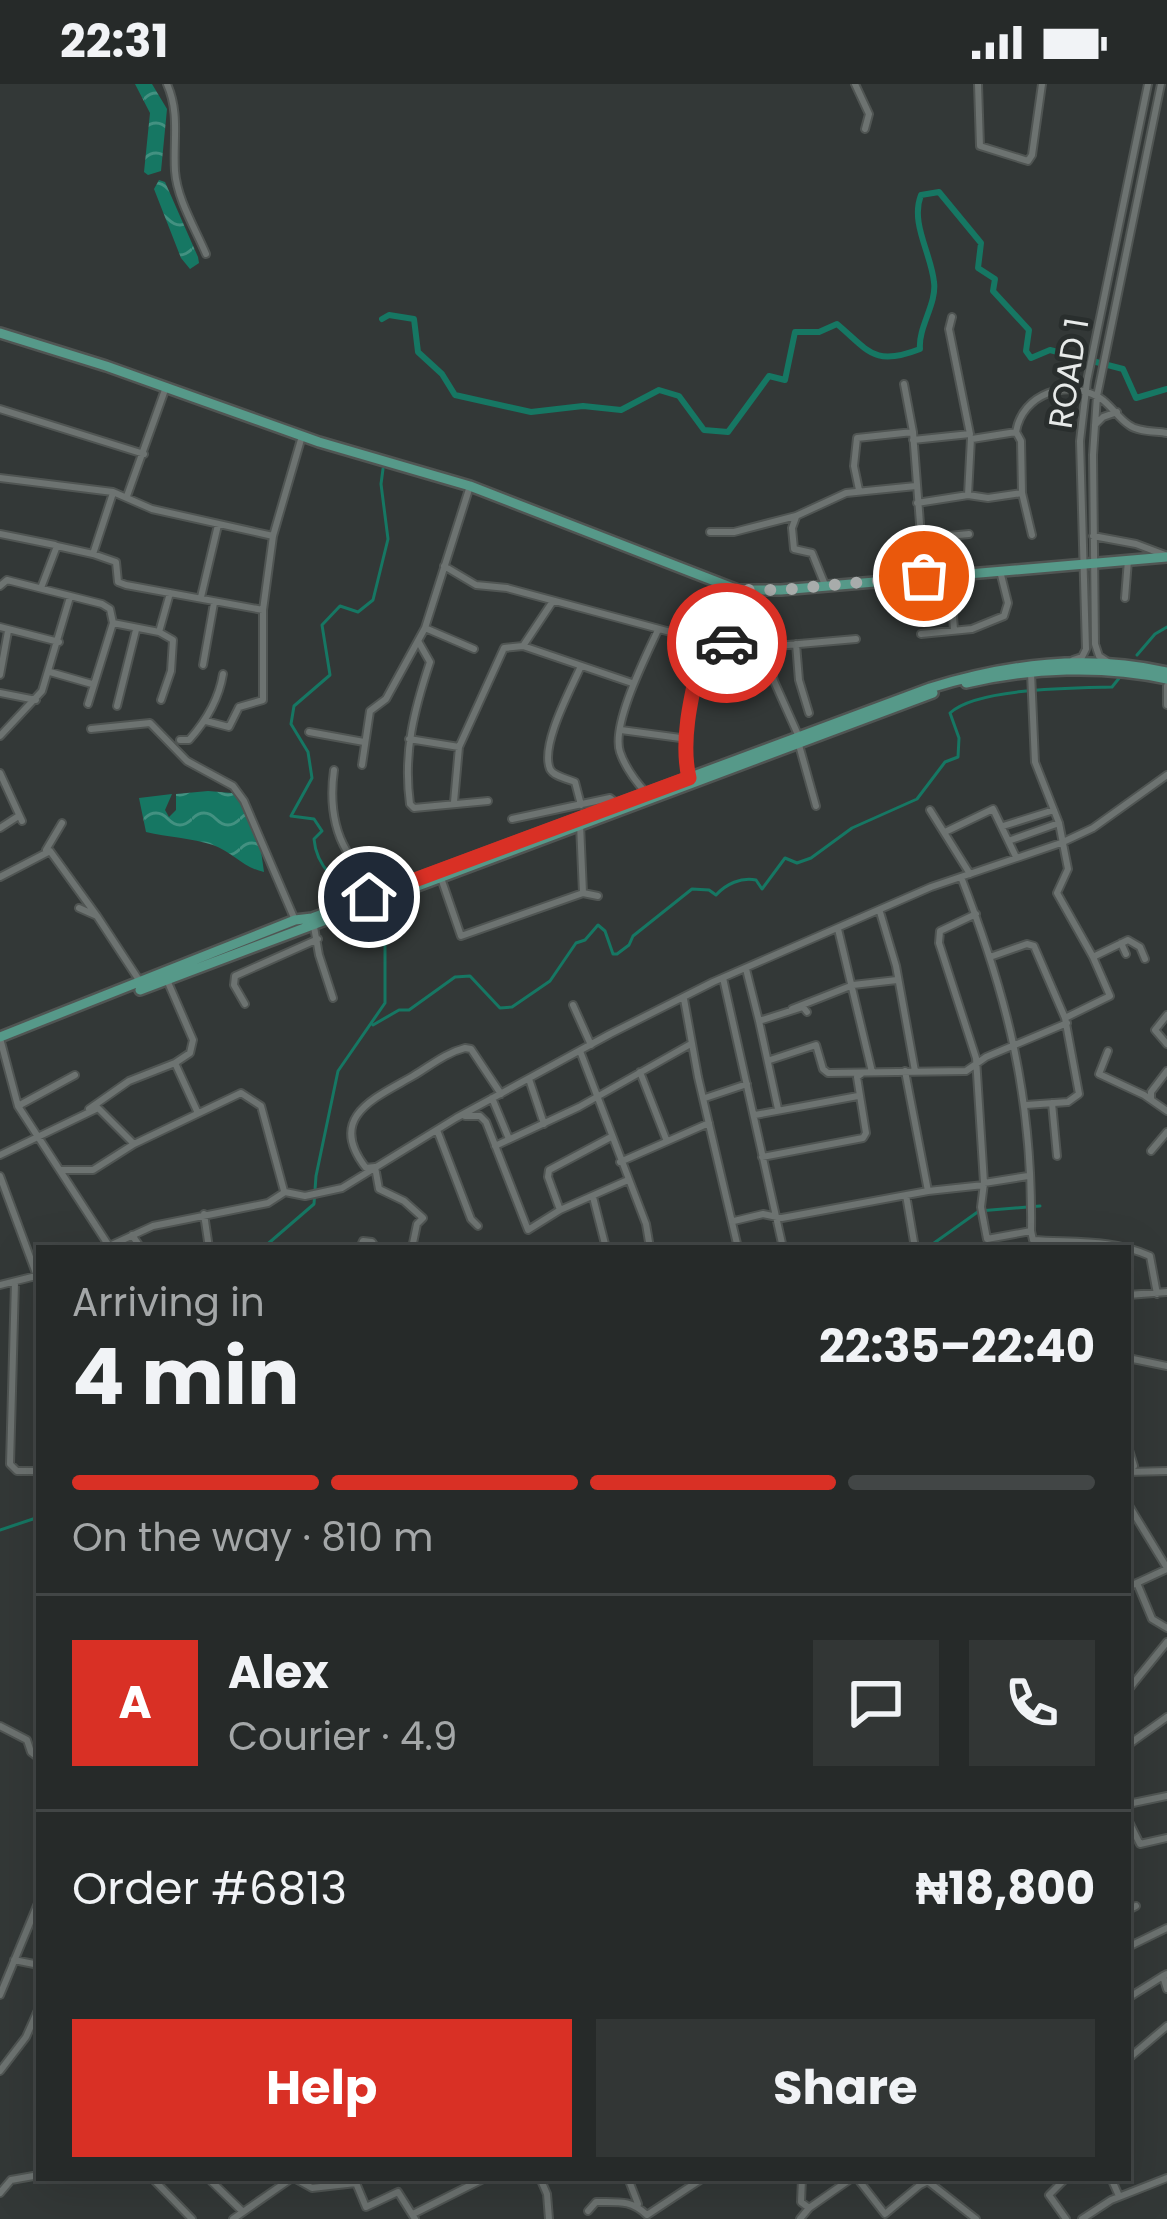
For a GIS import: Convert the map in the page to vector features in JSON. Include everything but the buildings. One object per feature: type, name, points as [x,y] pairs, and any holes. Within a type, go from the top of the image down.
[{"type":"main road","points":[[0,333],[302,436],[470,486],[738,590],[1167,557]]},
{"type":"main road","points":[[192,967],[441,878],[977,674],[1066,662],[1113,663],[1167,679]]},
{"type":"main road","points":[[799,741],[994,676],[1091,670],[1167,679]]},
{"type":"main road","points":[[367,901],[580,824],[689,778],[727,768]]},
{"type":"main road","points":[[0,1040],[171,976],[295,920],[314,922]]},
{"type":"main road","points":[[0,1040],[141,982],[171,976]]},
{"type":"street","points":[[167,84],[177,133],[176,178],[206,254]]},
{"type":"street","points":[[854,84],[869,114],[865,129]]},
{"type":"street","points":[[978,84],[980,146],[1028,160],[1042,84]]},
{"type":"street","name":"ROAD 1","points":[[1113,663],[1099,656],[1095,644],[1088,564],[1079,525],[1080,441],[1089,371],[1148,84]]},
{"type":"street","name":"ROAD 1","points":[[1066,662],[1082,657],[1085,649],[1097,396],[1161,84]]},
{"type":"street","points":[[952,317],[949,329],[971,437],[968,495]]},
{"type":"street","points":[[904,384],[924,576]]},
{"type":"street","points":[[127,496],[166,387]]},
{"type":"street","points":[[1032,535],[1022,493],[1018,414],[1047,393],[1064,388],[1097,396],[1131,427],[1167,433]]},
{"type":"street","points":[[0,409],[144,454]]},
{"type":"street","points":[[1095,425],[1117,412]]},
{"type":"street","points":[[856,491],[855,450],[860,435],[971,437],[1016,432]]},
{"type":"street","points":[[206,721],[229,728],[241,706],[263,700],[263,610],[273,536],[302,436]]},
{"type":"street","points":[[0,478],[113,492],[152,509],[273,536]]},
{"type":"street","points":[[362,765],[370,711],[386,699],[425,628],[470,486]]},
{"type":"street","points":[[710,532],[734,532],[796,516],[856,491],[916,486]]},
{"type":"street","points":[[93,554],[113,492]]},
{"type":"street","points":[[916,503],[1022,493]]},
{"type":"street","points":[[796,516],[793,545],[812,554],[825,585]]},
{"type":"street","points":[[201,599],[218,525]]},
{"type":"street","points":[[1079,525],[1167,557]]},
{"type":"street","points":[[0,534],[116,562],[118,582],[263,610]]},
{"type":"street","points":[[918,539],[970,534]]},
{"type":"street","points":[[41,588],[57,546]]},
{"type":"street","points":[[1125,598],[1128,560]]},
{"type":"street","points":[[445,566],[476,584],[507,588],[704,641],[765,647],[856,639]]},
{"type":"street","points":[[921,634],[972,629],[1004,616],[1008,603],[1000,572]]},
{"type":"street","points":[[950,574],[954,629]]},
{"type":"street","points":[[0,586],[7,580],[107,606],[113,623],[88,704]]},
{"type":"street","points":[[728,643],[738,590]]},
{"type":"street","points":[[159,632],[170,593]]},
{"type":"street","points":[[0,736],[36,700],[50,672],[70,597]]},
{"type":"street","points":[[523,646],[553,601]]},
{"type":"street","points":[[202,664],[214,603]]},
{"type":"street","points":[[113,623],[170,637],[174,644],[171,671],[161,700]]},
{"type":"street","points":[[425,628],[474,649]]},
{"type":"street","points":[[0,675],[4,629],[58,642]]},
{"type":"street","points":[[117,706],[136,630]]},
{"type":"street","points":[[647,794],[620,752],[621,730],[632,683],[658,630]]},
{"type":"street","points":[[418,641],[430,662],[411,718],[407,780],[412,807],[488,801]]},
{"type":"street","points":[[689,778],[688,740],[704,641]]},
{"type":"street","points":[[796,644],[799,680],[809,713]]},
{"type":"street","points":[[454,802],[459,747],[504,648],[523,646],[632,683]]},
{"type":"street","points":[[765,647],[799,741],[816,806]]},
{"type":"street","points":[[580,806],[575,782],[549,767],[553,731],[581,666]]},
{"type":"street","points":[[50,672],[94,685]]},
{"type":"street","points":[[770,1060],[816,1046],[828,1073],[966,1071],[1109,998],[1072,914],[1057,893],[1068,869],[1059,824],[1035,762],[1031,673]]},
{"type":"street","points":[[180,740],[189,740],[206,721],[223,674]]},
{"type":"street","points":[[1167,679],[1167,705]]},
{"type":"street","points":[[0,693],[36,700]]},
{"type":"street","points":[[92,729],[149,723],[187,761],[233,786],[295,920]]},
{"type":"street","points":[[621,730],[688,740]]},
{"type":"street","points":[[309,732],[364,742]]},
{"type":"street","points":[[409,739],[459,747]]},
{"type":"street","points":[[334,770],[330,806],[339,833],[358,865],[382,882],[386,891]]},
{"type":"street","points":[[0,772],[20,819],[0,828]]},
{"type":"street","points":[[111,1245],[204,1214],[268,1203],[285,1192],[310,1196],[343,1188],[456,1118],[723,978],[965,875],[1061,843],[1105,820],[1167,775]]},
{"type":"street","points":[[512,819],[610,798],[619,805]]},
{"type":"street","points":[[945,832],[993,808],[1016,857]]},
{"type":"street","points":[[1003,826],[1054,810]]},
{"type":"street","points":[[929,811],[945,832],[965,875],[973,918],[1016,1044],[1026,1106],[1033,1240]]},
{"type":"street","points":[[0,877],[34,862],[62,823]]},
{"type":"street","points":[[580,824],[583,893]]},
{"type":"street","points":[[1011,840],[1059,824]]},
{"type":"street","points":[[46,850],[141,982]]},
{"type":"street","points":[[441,878],[461,936],[583,893],[598,896]]},
{"type":"street","points":[[79,908],[97,916]]},
{"type":"street","points":[[880,912],[915,1071]]},
{"type":"street","points":[[973,918],[940,932],[939,943],[976,1064],[984,1184],[981,1211],[988,1243],[1033,1240],[1118,1245]]},
{"type":"street","points":[[314,922],[334,998]]},
{"type":"street","points":[[838,929],[872,1073]]},
{"type":"street","points":[[245,1004],[234,986],[235,976],[318,939]]},
{"type":"street","points":[[1093,957],[1134,942],[1145,959]]},
{"type":"street","points":[[1121,943],[1126,954]]},
{"type":"street","points":[[990,957],[1027,944],[1034,946],[1066,1021],[1079,1094],[1068,1102],[1026,1106]]},
{"type":"street","points":[[746,969],[778,1109]]},
{"type":"street","points":[[0,1155],[38,1139],[129,1081],[190,1053],[193,1040],[171,976]]},
{"type":"street","points":[[723,978],[782,1245]]},
{"type":"street","points":[[759,1021],[854,985],[897,980]]},
{"type":"street","points":[[684,999],[738,1245]]},
{"type":"street","points":[[573,1005],[591,1045]]},
{"type":"street","points":[[792,1009],[803,1007],[807,1012]]},
{"type":"street","points":[[1167,1015],[1155,1030],[1167,1044]]},
{"type":"street","points":[[0,1040],[18,1106],[106,1245]]},
{"type":"street","points":[[495,1146],[683,1052],[690,1042]]},
{"type":"street","points":[[375,1167],[366,1168],[351,1144],[353,1124],[369,1100],[465,1048],[484,1064],[512,1139]]},
{"type":"street","points":[[580,1051],[646,1224],[650,1245]]},
{"type":"street","points":[[1108,1052],[1099,1074],[1149,1095],[1167,1111]]},
{"type":"street","points":[[175,1063],[197,1111]]},
{"type":"street","points":[[905,1071],[928,1191]]},
{"type":"street","points":[[1149,1095],[1167,1071]]},
{"type":"street","points":[[640,1072],[666,1139]]},
{"type":"street","points":[[762,1157],[863,1138],[857,1077],[861,1074]]},
{"type":"street","points":[[18,1106],[75,1075]]},
{"type":"street","points":[[529,1079],[544,1124]]},
{"type":"street","points":[[704,1099],[747,1084]]},
{"type":"street","points":[[60,1170],[93,1170],[197,1111],[241,1093],[256,1101],[266,1118],[285,1192]]},
{"type":"street","points":[[755,1114],[858,1096]]},
{"type":"street","points":[[1052,1103],[1058,1156]]},
{"type":"street","points":[[85,1111],[98,1108],[134,1144]]},
{"type":"street","points":[[456,1118],[471,1114],[484,1118],[528,1230],[628,1180]]},
{"type":"street","points":[[620,1162],[709,1123]]},
{"type":"street","points":[[436,1130],[471,1219],[478,1226]]},
{"type":"street","points":[[1151,1151],[1167,1132]]},
{"type":"street","points":[[560,1210],[549,1170],[611,1137]]},
{"type":"street","points":[[375,1167],[379,1190],[423,1218],[413,1245]]},
{"type":"street","points":[[0,1176],[36,1271]]},
{"type":"street","points":[[734,1221],[782,1218],[1030,1176]]},
{"type":"street","points":[[906,1195],[914,1245]]},
{"type":"street","points":[[593,1197],[606,1245]]},
{"type":"street","points":[[204,1214],[209,1245]]},
{"type":"street","points":[[132,1235],[140,1245]]},
{"type":"street","points":[[1131,1249],[1150,1256],[1157,1294]]},
{"type":"street","points":[[0,1285],[36,1277]]},
{"type":"street","points":[[15,1282],[10,1464],[17,1471],[36,1471]]},
{"type":"street","points":[[1131,1295],[1167,1292]]},
{"type":"street","points":[[1131,1359],[1167,1366]]},
{"type":"street","points":[[1131,1455],[1136,1468],[1167,1471]]},
{"type":"street","points":[[1131,1509],[1167,1569],[1132,1586],[1152,1618],[1167,1628]]},
{"type":"street","points":[[1131,1686],[1167,1642]]},
{"type":"street","points":[[1131,1743],[1167,1717]]},
{"type":"street","points":[[0,1726],[27,1740],[36,1756]]},
{"type":"street","points":[[1131,1803],[1167,1796]]},
{"type":"street","points":[[1131,1826],[1140,1844],[1167,1838]]},
{"type":"street","points":[[0,1995],[36,1908]]},
{"type":"street","points":[[1131,1942],[1167,1928]]},
{"type":"street","points":[[14,1960],[36,1964]]},
{"type":"street","points":[[1131,1996],[1165,1975],[1167,1989]]},
{"type":"street","points":[[0,2071],[36,2015]]},
{"type":"street","points":[[1131,2056],[1167,2026]]},
{"type":"street","points":[[0,2193],[11,2180],[36,2176]]},
{"type":"street","points":[[1082,2219],[1119,2196],[1167,2178]]},
{"type":"street","points":[[155,2181],[192,2219]]},
{"type":"street","points":[[211,2181],[242,2212]]},
{"type":"street","points":[[233,2219],[288,2181]]},
{"type":"street","points":[[299,2181],[312,2188],[356,2181],[366,2207],[398,2192],[412,2217],[478,2181]]},
{"type":"street","points":[[541,2181],[550,2219]]},
{"type":"street","points":[[629,2181],[647,2216],[699,2181]]},
{"type":"street","points":[[802,2181],[801,2203],[809,2208]]},
{"type":"street","points":[[800,2219],[850,2181]]},
{"type":"street","points":[[857,2181],[884,2216],[930,2181]]},
{"type":"street","points":[[933,2181],[976,2219]]},
{"type":"street","points":[[1063,2181],[1049,2195],[1066,2219]]},
{"type":"street","points":[[1112,2181],[1119,2196]]},
{"type":"street","points":[[588,2211],[596,2202],[638,2204]]},
{"type":"water","points":[[135,84],[152,84],[167,109],[161,171],[148,175],[144,172],[150,113]]},
{"type":"water","points":[[159,180],[165,182],[198,257],[199,263],[190,269],[181,258],[154,189]]},
{"type":"water","points":[[232,793],[239,799],[261,851],[264,872],[213,845],[146,832],[139,798],[172,794],[165,810],[169,817],[176,810],[176,794]]},
{"type":"waterway","points":[[382,319],[389,315],[414,319],[418,352],[442,374],[455,395],[531,412],[583,406],[621,410],[659,390],[679,396],[704,430],[728,432],[769,376],[785,380],[795,332],[819,332],[837,324],[865,349],[882,356],[920,349],[934,290],[918,206],[921,195],[939,192],[981,243],[978,268],[995,279],[993,291],[1029,330],[1026,351],[1031,358],[1050,350],[1123,369],[1136,398],[1167,389]]},
{"type":"waterway","points":[[366,896],[337,881],[324,866],[314,839],[322,831],[314,819],[291,816],[312,778],[308,752],[291,724],[294,706],[330,675],[322,625],[340,606],[358,612],[373,600],[388,539],[383,469]]},
{"type":"waterway","points":[[1137,655],[1167,627]]},
{"type":"waterway","points":[[373,1025],[399,1010],[409,1010],[455,977],[470,976],[500,1008],[512,1007],[550,981],[576,943],[598,925],[617,954],[692,889],[716,895],[734,882],[750,879],[762,889],[785,858],[797,863],[811,858],[852,828],[917,799],[945,762],[958,757],[959,738],[950,713],[963,705],[1026,691],[1112,687],[1120,677]]},
{"type":"waterway","points":[[266,1245],[314,1204],[338,1071],[385,1003],[385,935],[369,906]]},
{"type":"waterway","points":[[931,1245],[979,1211],[1040,1206]]},
{"type":"waterway","points":[[0,1530],[36,1518]]},
{"type":"way so far","points":[[727,643],[738,590],[924,576]]},
{"type":"route","points":[[369,897],[689,778],[691,703],[704,641],[727,643]]}]
